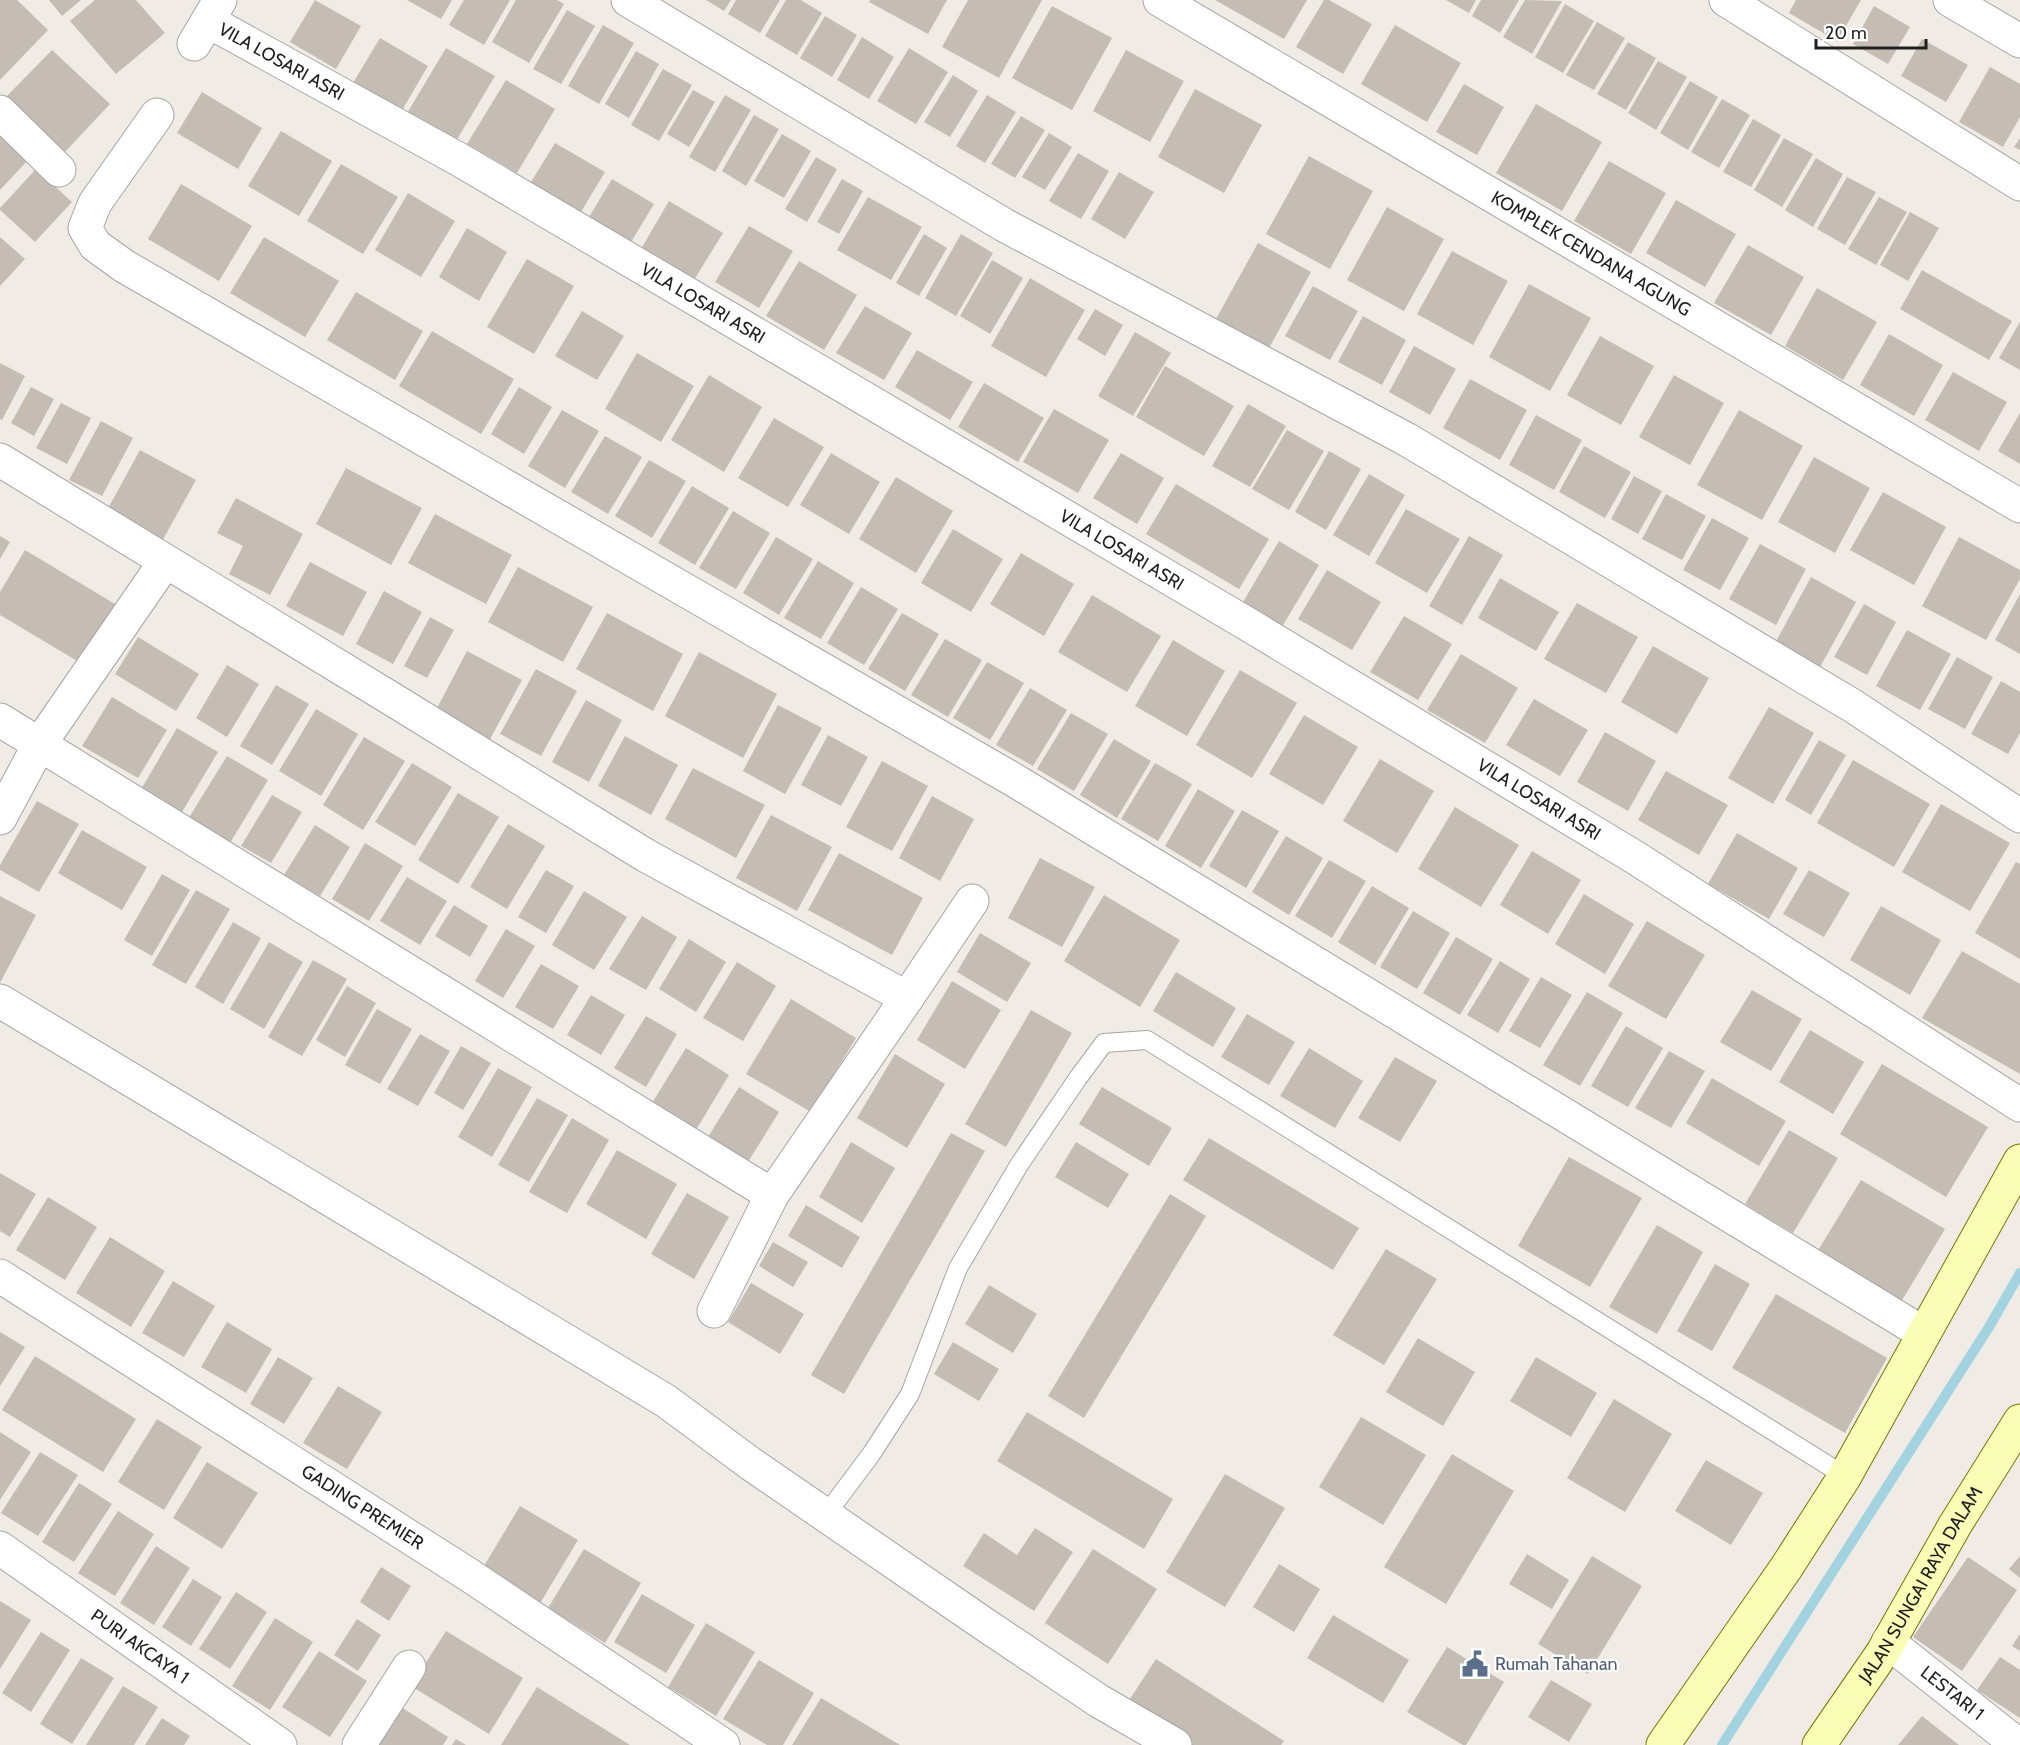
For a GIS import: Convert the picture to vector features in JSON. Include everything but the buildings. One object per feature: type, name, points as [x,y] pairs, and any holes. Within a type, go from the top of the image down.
[{"type":"street","points":[[628,0],[1004,225],[1406,439],[1853,706],[2020,816]]},
{"type":"street","name":"KOMPLEK CENDANA AGUNG","points":[[1160,0],[2020,506]]},
{"type":"street","points":[[1726,0],[2020,184]]},
{"type":"street","points":[[1950,0],[2020,41]]},
{"type":"street","name":"VILA LOSARI ASRI","points":[[207,22],[460,160],[1244,622],[1636,858],[2020,1105]]},
{"type":"street","points":[[0,112],[59,170]]},
{"type":"street","points":[[157,115],[95,203],[85,228],[95,245],[124,266],[1014,780],[1923,1333]]},
{"type":"street","points":[[0,460],[645,855],[906,998]]},
{"type":"street","points":[[0,818],[39,745],[165,562]]},
{"type":"street","points":[[0,720],[772,1195]]},
{"type":"street","points":[[714,1311],[772,1195],[972,901]]},
{"type":"street","points":[[0,1001],[666,1401],[825,1516],[1099,1701],[1175,1745]]},
{"type":"street","points":[[1663,1745],[1786,1568],[1845,1476],[2020,1161]]},
{"type":"street","name":"GADING PREMIER","points":[[0,1276],[469,1575],[723,1745]]},
{"type":"street","name":"JALAN SUNGAI RAYA DALAM","points":[[1819,1745],[1888,1642],[1955,1525],[2020,1421]]},
{"type":"street","name":"PURI AKCAYA 1","points":[[0,1548],[280,1745]]},
{"type":"street","name":"LESTARI 1","points":[[1888,1642],[2018,1745]]},
{"type":"street","points":[[359,1745],[409,1667]]},
{"type":"lane","points":[[825,1516],[872,1453],[910,1394],[958,1268],[1019,1165],[1104,1043],[1147,1040],[1845,1476]]},
{"type":"waterway","points":[[1722,1745],[1989,1327],[2020,1273]]},
{"type":"place","name":"Rumah Tahanan","points":[[1475,1664]]}]
